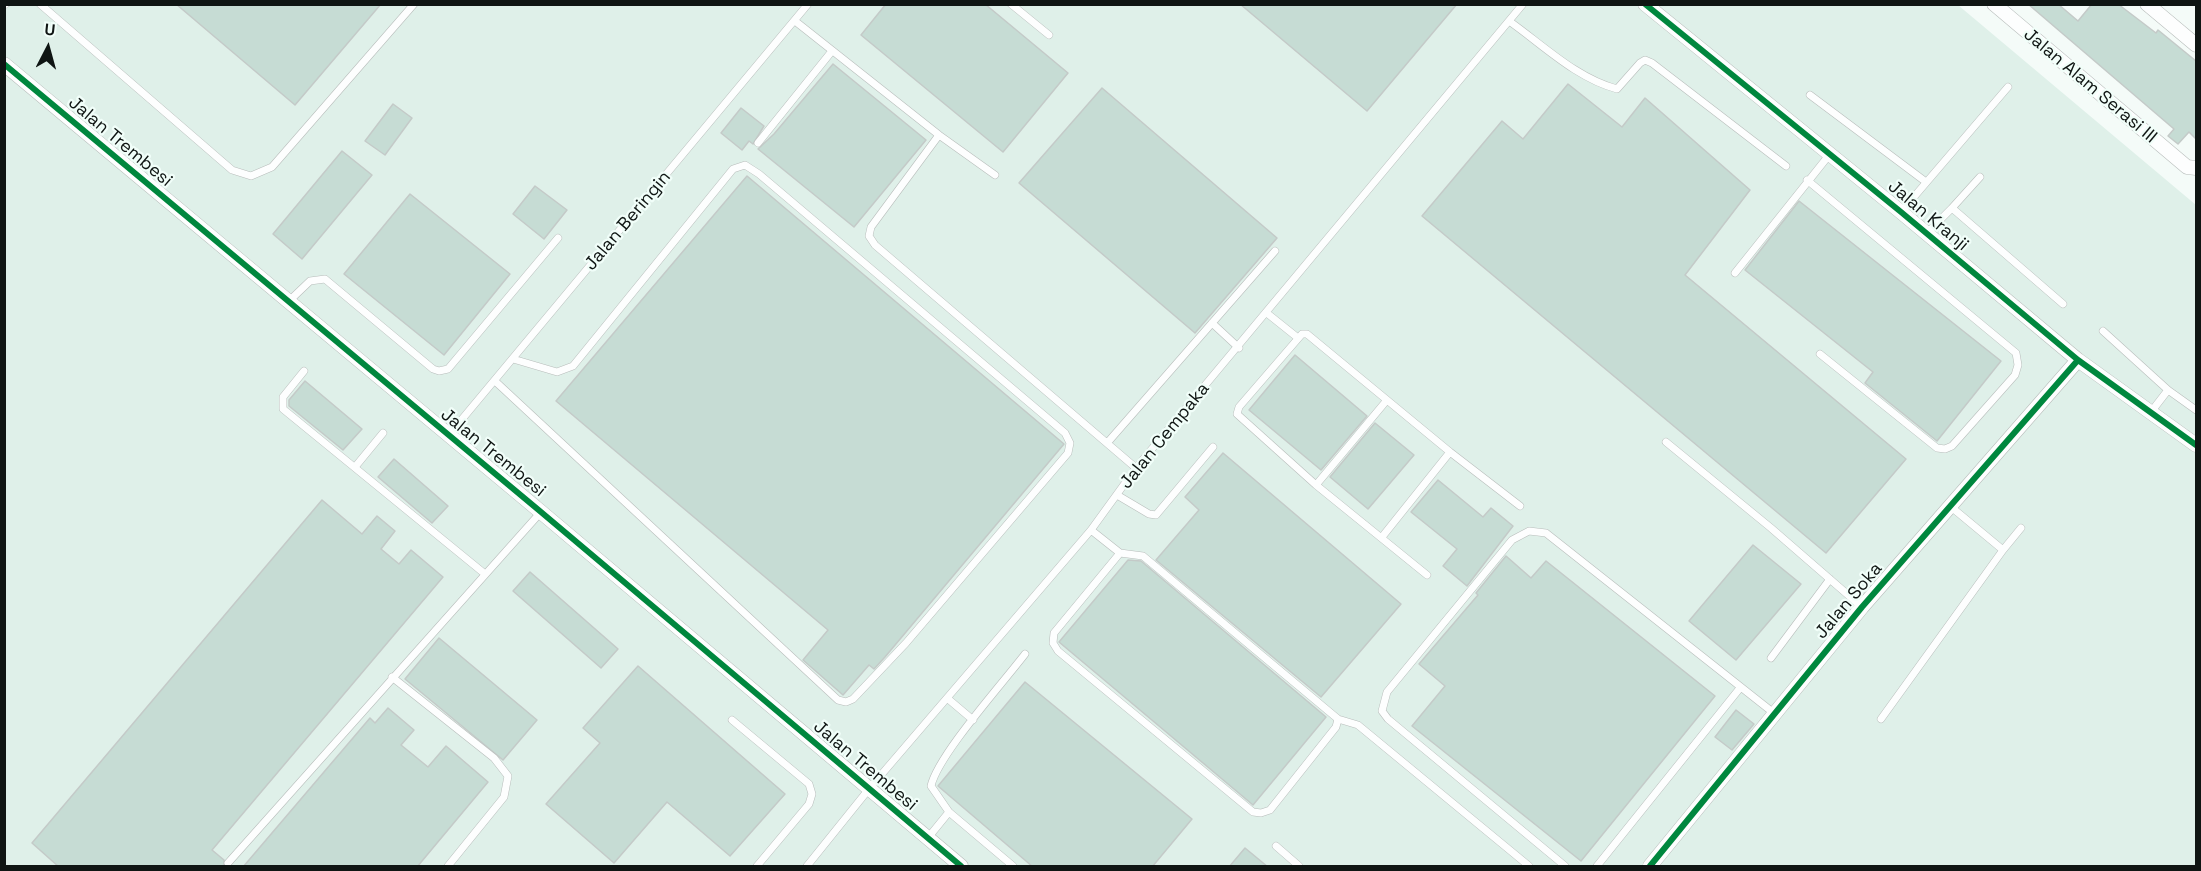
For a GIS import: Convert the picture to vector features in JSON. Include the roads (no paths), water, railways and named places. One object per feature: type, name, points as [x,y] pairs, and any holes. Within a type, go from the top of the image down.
[{"type":"street","name":"Jalan Kranji","points":[[1645,4],[1901,212],[2078,360],[2196,446]]},
{"type":"street","name":"Jalan Alam Serasi III","points":[[1994,4],[2192,168]]},
{"type":"street","points":[[2147,4],[2196,45]]},
{"type":"street","name":"Jalan Trembesi","points":[[4,64],[542,512],[961,867]]},
{"type":"street","name":"Jalan Soka","points":[[1650,867],[1862,607],[2078,360]]},
{"type":"lane","points":[[40,4],[232,170],[250,176],[272,167],[414,4]]},
{"type":"lane","name":"Jalan Beringin","points":[[448,436],[496,382],[808,4]]},
{"type":"lane","points":[[1011,4],[1049,35]]},
{"type":"lane","name":"Jalan Cempaka","points":[[807,867],[869,789],[1092,530],[1136,468],[1268,314],[1522,5]]},
{"type":"lane","points":[[795,21],[939,135],[995,175]]},
{"type":"lane","points":[[1509,21],[1569,66],[1609,87],[1617,89],[1645,60],[1652,63],[1786,166]]},
{"type":"lane","points":[[758,143],[832,51]]},
{"type":"lane","points":[[1901,212],[2008,87]]},
{"type":"lane","points":[[1810,95],[1926,182]]},
{"type":"lane","points":[[939,135],[871,227],[869,236],[875,245],[1136,468]]},
{"type":"lane","points":[[1736,273],[1807,180],[1830,154]]},
{"type":"lane","points":[[496,382],[838,700],[846,702],[853,699],[906,644],[1068,453],[1070,443],[1065,433],[759,174],[745,165],[733,169],[573,366],[557,372],[513,359]]},
{"type":"lane","points":[[1926,234],[1980,177]]},
{"type":"lane","points":[[1807,180],[2016,353],[2018,365],[2015,375],[1952,446],[1945,449],[1937,448],[1820,354]]},
{"type":"lane","points":[[1952,208],[2063,304]]},
{"type":"lane","points":[[288,302],[310,281],[326,279],[433,369],[439,371],[448,369],[558,238]]},
{"type":"lane","points":[[1108,442],[1275,251]]},
{"type":"lane","points":[[1268,314],[1298,338]]},
{"type":"lane","points":[[1212,323],[1239,348]]},
{"type":"lane","points":[[2103,332],[2168,390],[2196,410]]},
{"type":"lane","points":[[1427,575],[1316,485],[1237,414],[1239,407],[1303,333],[1450,453],[1520,506]]},
{"type":"lane","points":[[304,371],[283,397],[283,408],[485,574]]},
{"type":"lane","points":[[2151,412],[2168,390]]},
{"type":"lane","points":[[1316,485],[1387,400]]},
{"type":"lane","points":[[355,467],[383,433]]},
{"type":"lane","points":[[1665,442],[1862,607]]},
{"type":"lane","points":[[1117,495],[1149,514],[1156,514],[1213,447]]},
{"type":"lane","points":[[1382,537],[1450,453]]},
{"type":"lane","points":[[1950,506],[2003,550]]},
{"type":"lane","points":[[228,863],[542,512]]},
{"type":"lane","points":[[1881,719],[2021,528]]},
{"type":"lane","points":[[1092,530],[1120,553],[1143,556],[1332,711],[1338,719],[1358,725],[1529,867]]},
{"type":"lane","points":[[1565,867],[1388,719],[1382,711],[1387,692],[1512,540],[1529,531],[1546,533],[1774,714]]},
{"type":"lane","points":[[1120,553],[1054,633],[1053,643],[1058,651],[1252,812],[1270,810],[1336,727],[1338,719]]},
{"type":"lane","points":[[1771,658],[1830,579]]},
{"type":"lane","points":[[1013,867],[949,812],[931,786],[933,775],[1025,654]]},
{"type":"lane","points":[[392,677],[494,758],[507,776],[504,797],[447,867]]},
{"type":"lane","points":[[1597,867],[1740,688]]},
{"type":"lane","points":[[947,698],[973,720]]},
{"type":"lane","points":[[732,720],[809,784],[812,794],[809,804],[757,867]]},
{"type":"lane","points":[[927,839],[949,812]]},
{"type":"lane","points":[[1276,846],[1299,867]]}]
